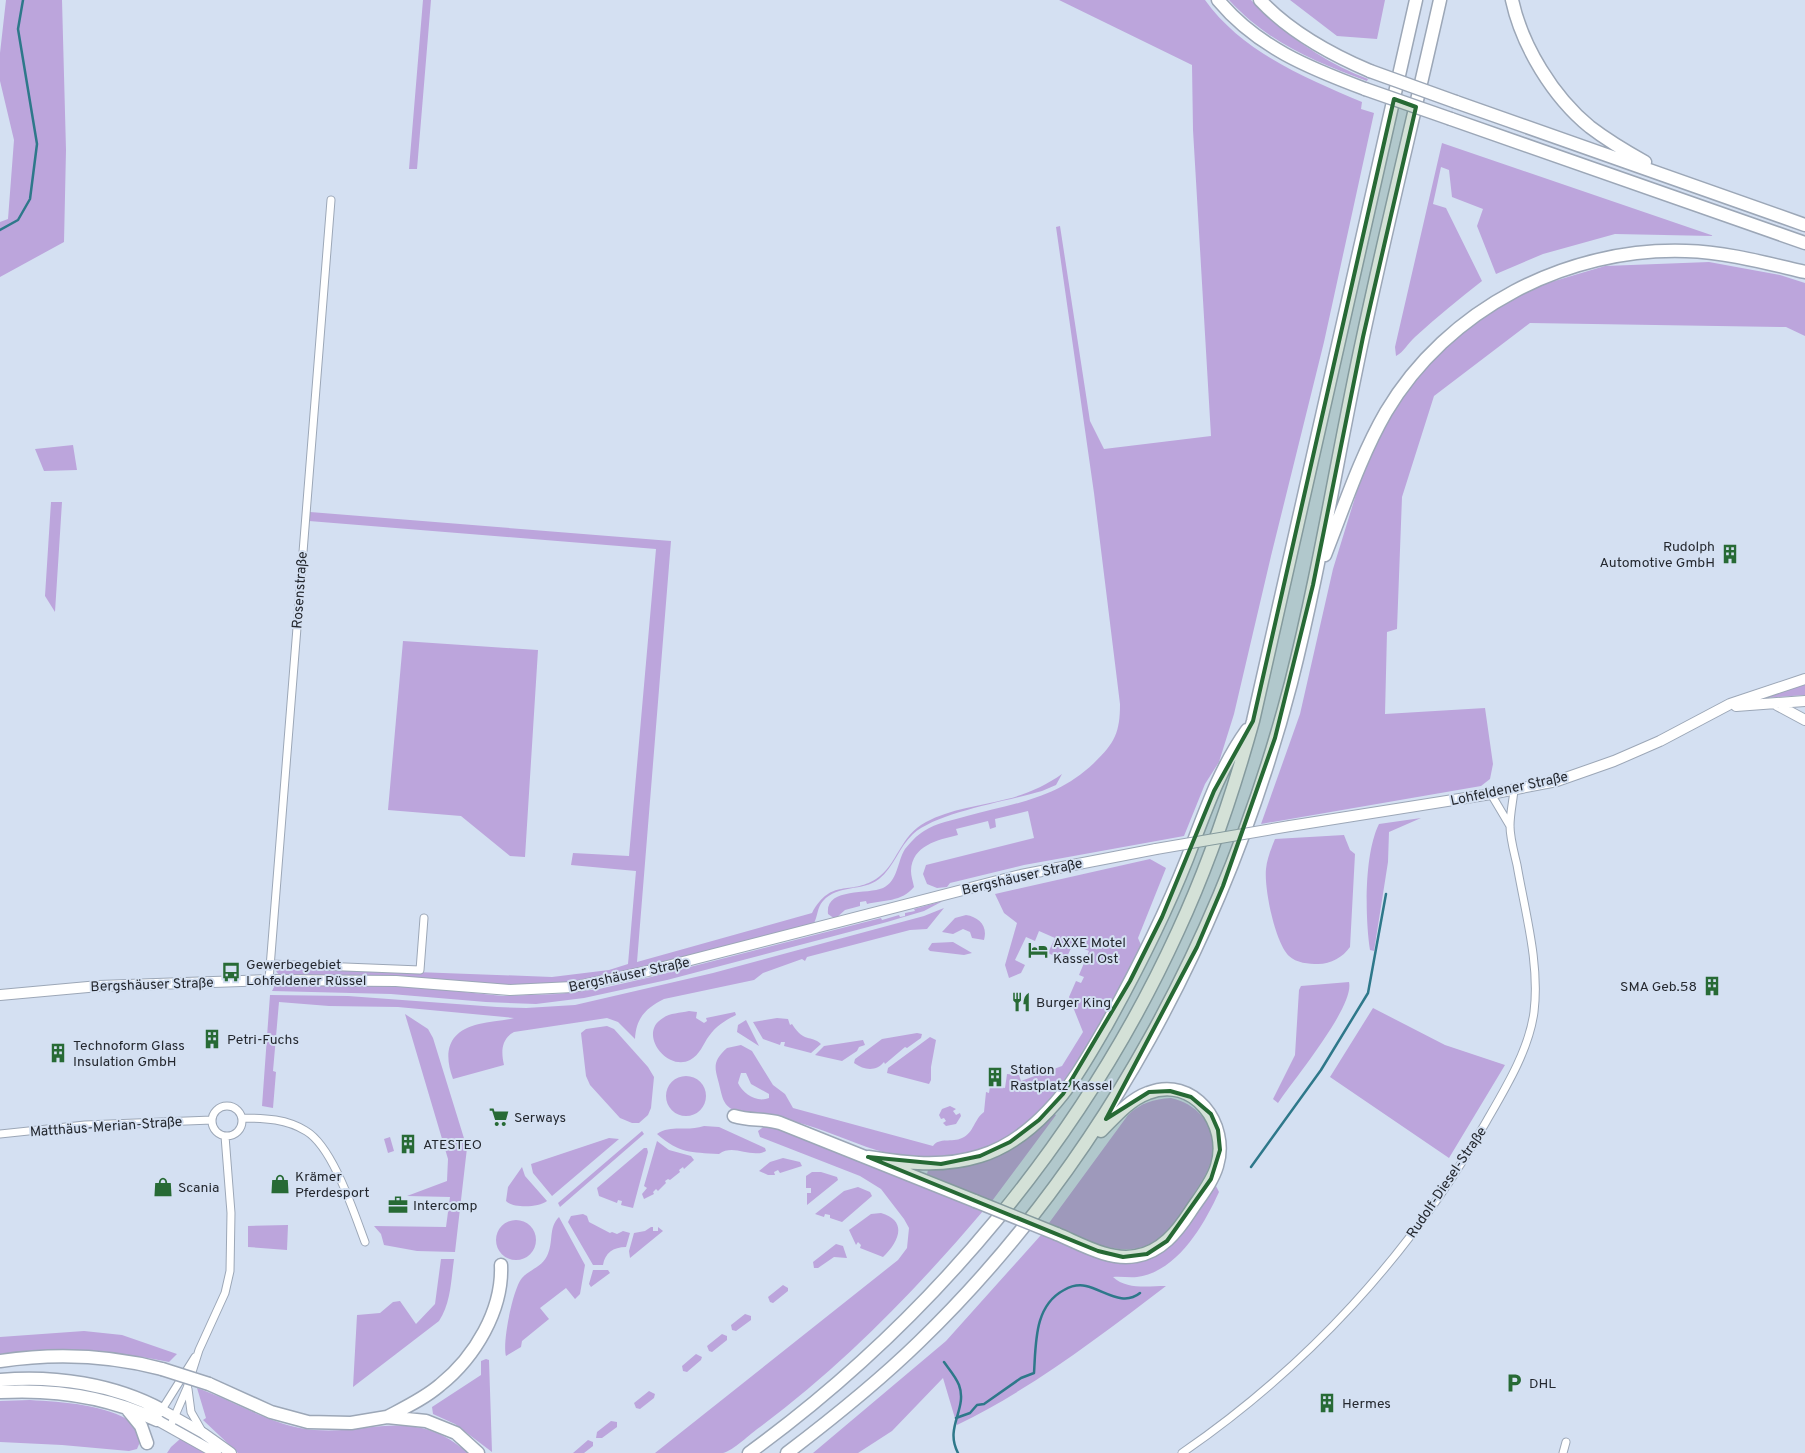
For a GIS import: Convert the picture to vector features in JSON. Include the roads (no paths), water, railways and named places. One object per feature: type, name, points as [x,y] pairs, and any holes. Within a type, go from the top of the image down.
[{"type":"highway","points":[[1218,0],[1249,31],[1273,49],[1300,64],[1451,120],[1805,243]]},
{"type":"highway","points":[[1260,0],[1290,26],[1318,46],[1370,71],[1805,226]]},
{"type":"highway","points":[[749,1453],[845,1376],[889,1336],[932,1292],[1008,1206],[1078,1109],[1138,1011],[1179,931],[1222,824],[1253,721],[1416,0]]},
{"type":"highway","points":[[787,1453],[827,1422],[922,1339],[1018,1235],[1081,1150],[1121,1091],[1168,1004],[1223,886],[1276,738],[1313,585],[1363,337],[1440,0]]},
{"type":"highway","points":[[1512,0],[1516,16],[1528,45],[1563,99],[1589,126],[1624,150],[1674,178]]},
{"type":"highway","points":[[1313,585],[1372,439],[1387,411],[1406,384],[1444,342],[1474,317],[1501,299],[1559,271],[1590,262],[1654,252],[1718,254],[1805,272]]},
{"type":"highway","points":[[868,1157],[910,1164],[932,1164],[980,1156],[1002,1147],[1022,1134],[1056,1102],[1100,1036],[1140,962],[1186,860],[1214,791],[1234,749],[1253,721]]},
{"type":"highway","points":[[734,1116],[745,1120],[780,1122],[1110,1255],[1135,1256],[1157,1249],[1184,1222],[1217,1166],[1220,1138],[1211,1114],[1202,1104],[1181,1093],[1159,1090],[1149,1092],[1129,1104],[1081,1150]]},
{"type":"highway","points":[[387,1417],[431,1392],[464,1362],[489,1322],[498,1291],[501,1265]]},
{"type":"highway","points":[[0,1361],[38,1357],[86,1356],[162,1369],[209,1384],[271,1412],[308,1422],[351,1423],[387,1417],[413,1418],[443,1426],[456,1433],[478,1453]]},
{"type":"highway","points":[[0,1380],[39,1379],[92,1386],[136,1398],[160,1415]]},
{"type":"highway","points":[[0,1392],[31,1391],[68,1394],[160,1415]]},
{"type":"highway","points":[[126,1408],[142,1426],[148,1442]]},
{"type":"main road","name":"Lohfeldener Straße","points":[[1156,849],[1491,794],[1557,780],[1614,761],[1730,704],[1804,679]]},
{"type":"main road","name":"Lohfeldener Straße","points":[[1716,712],[1746,705],[1805,700]]},
{"type":"main road","points":[[1768,704],[1780,706],[1805,720]]},
{"type":"main road","name":"Bergshäuser Straße","points":[[0,995],[100,986],[269,980],[396,981],[510,990],[580,986],[673,965],[1029,873],[1156,849]]},
{"type":"main road","points":[[160,1415],[175,1416],[231,1453]]},
{"type":"main road","points":[[160,1415],[170,1427],[216,1453]]},
{"type":"street","name":"Rosenstraße","points":[[269,980],[331,200]]},
{"type":"street","name":"Rudolf-Diesel-Straße","points":[[1182,1453],[1266,1389],[1358,1300],[1387,1266],[1440,1195],[1494,1108],[1525,1044],[1534,1013],[1533,963],[1510,826],[1514,790]]},
{"type":"street","name":"Rudolf-Diesel-Straße","points":[[1491,794],[1510,826]]},
{"type":"street","points":[[270,964],[420,970],[424,918]]},
{"type":"street","points":[[227,1105],[239,1111],[243,1118],[239,1132],[226,1136],[217,1133],[212,1120],[218,1108],[227,1105]]},
{"type":"street","points":[[243,1118],[278,1120],[308,1132],[319,1143],[336,1171],[365,1242]]},
{"type":"street","name":"Matthäus-Merian-Straße","points":[[0,1134],[85,1124],[212,1120]]},
{"type":"street","points":[[160,1415],[199,1350],[225,1293],[230,1270],[231,1213],[226,1136]]},
{"type":"street","points":[[170,1427],[187,1388],[199,1350]]},
{"type":"street","points":[[187,1388],[191,1412],[203,1433]]},
{"type":"street","points":[[1563,1453],[1566,1442]]},
{"type":"waterway","points":[[0,230],[18,220],[30,199],[37,144],[18,29],[23,0]]},
{"type":"waterway","points":[[1251,1167],[1321,1070],[1368,993],[1386,894]]},
{"type":"waterway","points":[[956,1418],[970,1413],[977,1405],[984,1404],[1021,1378],[1034,1373],[1038,1326],[1047,1306],[1054,1297],[1064,1290],[1069,1287],[1083,1285],[1120,1298],[1134,1297],[1140,1293]]},
{"type":"waterway","points":[[944,1362],[958,1382],[961,1394],[954,1435],[954,1444],[958,1453]]},
{"type":"place","name":"Rudolph Automotive GmbH","points":[[1730,554]]},
{"type":"place","name":"AXXE Motel Kassel Ost","points":[[1038,950]]},
{"type":"place","name":"Gewerbegebiet Lohfeldener Rüssel","points":[[231,972]]},
{"type":"place","name":"SMA Geb.58","points":[[1712,986]]},
{"type":"place","name":"Burger King","points":[[1021,1002]]},
{"type":"place","name":"Petri-Fuchs","points":[[212,1039]]},
{"type":"place","name":"Technoform Glass Insulation GmbH","points":[[58,1053]]},
{"type":"place","name":"Station Rastplatz Kassel","points":[[995,1077]]},
{"type":"place","name":"Serways","points":[[499,1117]]},
{"type":"place","name":"ATESTEO","points":[[408,1144]]},
{"type":"place","name":"Krämer Pferdesport","points":[[280,1184]]},
{"type":"place","name":"Scania","points":[[163,1187]]},
{"type":"place","name":"Intercomp","points":[[398,1205]]},
{"type":"place","name":"DHL","points":[[1514,1383]]},
{"type":"place","name":"Hermes","points":[[1327,1403]]}]
